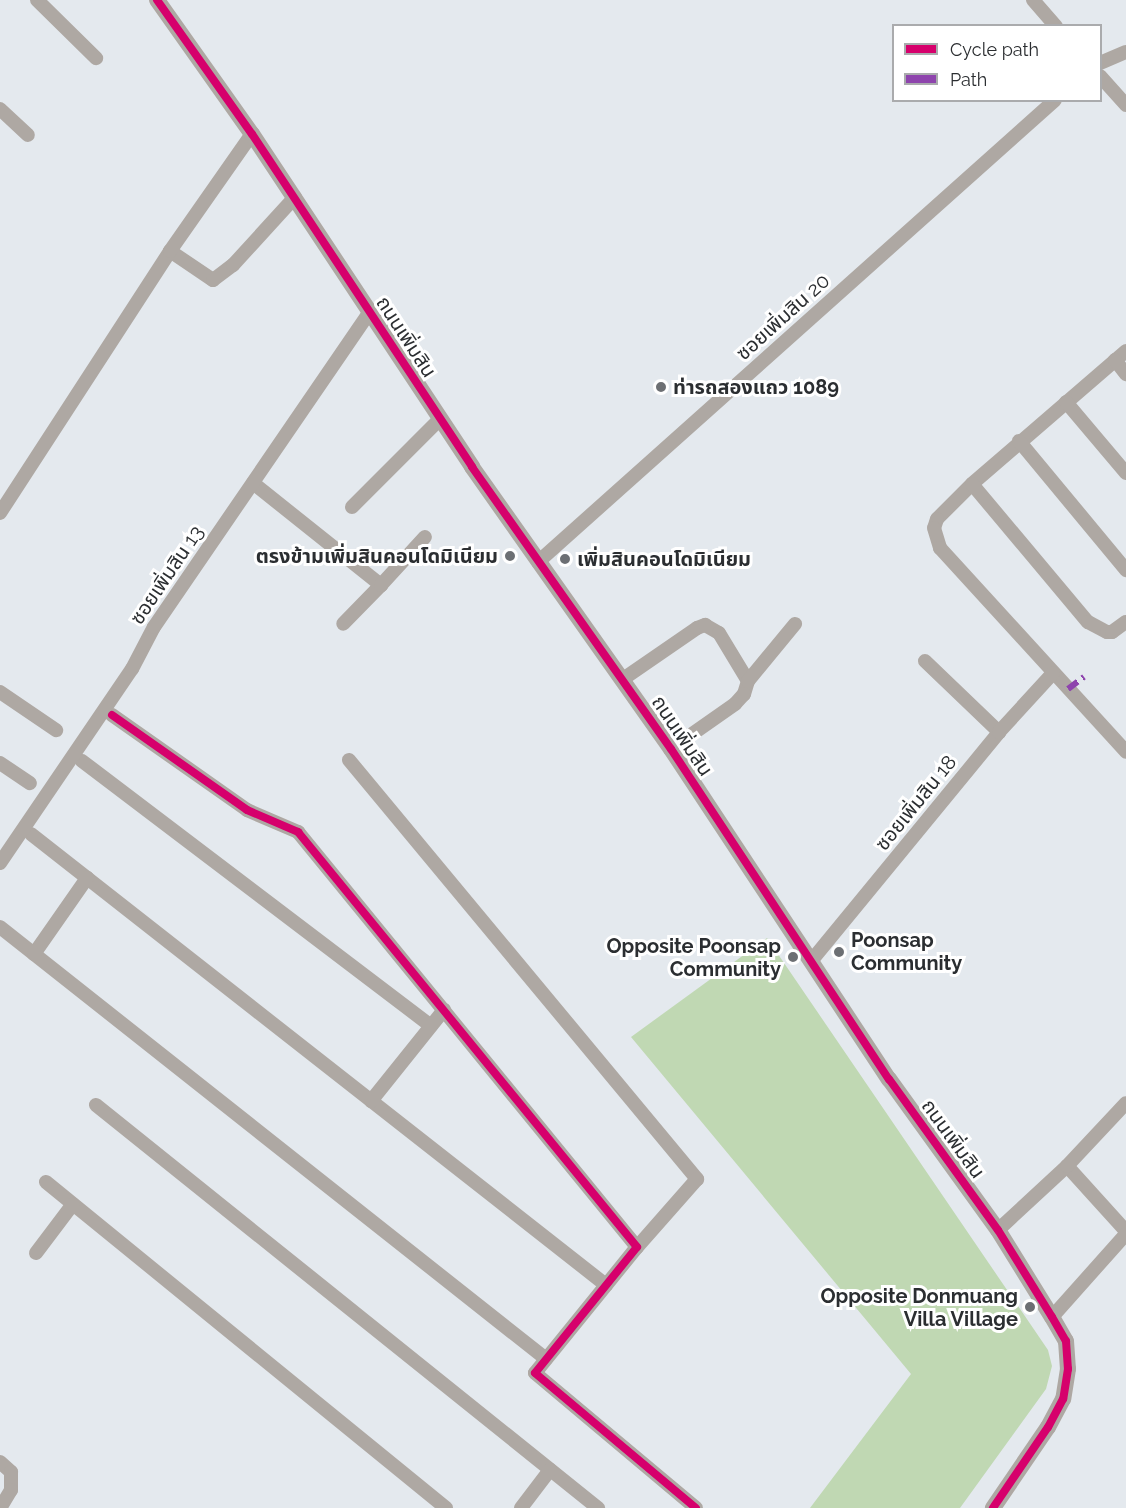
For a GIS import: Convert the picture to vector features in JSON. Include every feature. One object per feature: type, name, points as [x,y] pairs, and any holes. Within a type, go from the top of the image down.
[{"type":"street","points":[[37,0],[96,58]]},
{"type":"street","name":"ถนนเพิ่มสิน","points":[[157,0],[295,197],[440,419],[538,562],[671,749],[813,960],[889,1079],[998,1230],[1052,1317],[1065,1341],[1068,1369],[1063,1399],[1036,1445],[993,1508]]},
{"type":"street","points":[[1033,0],[1054,24]]},
{"type":"street","points":[[1102,63],[1126,52]]},
{"type":"street","points":[[1102,77],[1126,105]]},
{"type":"street","name":"ซอยเพิ่มสิน 20","points":[[538,562],[1053,102]]},
{"type":"street","points":[[0,109],[28,135]]},
{"type":"street","points":[[0,513],[171,251],[252,134]]},
{"type":"street","points":[[171,251],[213,280],[233,265],[295,197]]},
{"type":"street","name":"ซอยเพิ่มสิน 13","points":[[0,863],[132,669],[154,627],[370,311]]},
{"type":"street","points":[[1126,351],[1019,441],[972,484],[937,519],[934,528],[935,539],[940,548],[1126,752]]},
{"type":"street","points":[[1115,360],[1126,374]]},
{"type":"street","points":[[1066,402],[1126,473]]},
{"type":"street","points":[[352,507],[440,419]]},
{"type":"street","points":[[1019,441],[1126,570]]},
{"type":"street","points":[[253,483],[381,585]]},
{"type":"street","points":[[972,484],[1088,622],[1107,632],[1112,632],[1126,622]]},
{"type":"street","points":[[343,624],[425,537]]},
{"type":"street","points":[[671,749],[735,704],[744,694],[748,681],[795,624]]},
{"type":"street","points":[[623,679],[705,625],[719,633],[748,681]]},
{"type":"street","points":[[925,662],[999,732]]},
{"type":"street","name":"ซอยเพิ่มสิน 18","points":[[813,960],[999,732],[1053,673]]},
{"type":"street","points":[[0,692],[56,730]]},
{"type":"street","points":[[112,715],[247,810],[298,832],[637,1247]]},
{"type":"street","points":[[349,760],[697,1179],[637,1247],[535,1373],[696,1508]]},
{"type":"street","points":[[82,761],[431,1026]]},
{"type":"street","points":[[0,763],[30,783]]},
{"type":"street","points":[[31,834],[606,1285]]},
{"type":"street","points":[[34,954],[87,878]]},
{"type":"street","points":[[0,927],[546,1359]]},
{"type":"street","points":[[370,1101],[444,1010]]},
{"type":"street","points":[[998,1230],[1066,1166],[1126,1103]]},
{"type":"street","points":[[96,1105],[598,1508]]},
{"type":"street","points":[[1052,1317],[1126,1233],[1066,1166]]},
{"type":"street","points":[[46,1182],[446,1508]]},
{"type":"street","points":[[36,1253],[73,1204]]},
{"type":"street","points":[[0,1462],[11,1472],[11,1490],[0,1508]]},
{"type":"street","points":[[521,1508],[550,1470]]},
{"type":"green space","points":[[767,938],[1048,1350],[1052,1366],[1046,1389],[960,1508],[810,1508],[911,1374],[631,1037]]},
{"type":"marked path","points":[[1068,689],[1084,677]]},
{"type":"cycle path","points":[[157,0],[252,134],[472,467],[671,749],[889,1079],[998,1230],[1066,1341],[1068,1369],[1063,1399],[1048,1427],[993,1508]]},
{"type":"cycle path","points":[[112,715],[247,810],[298,832],[637,1247],[535,1373],[696,1508]]},
{"type":"place","name":"ท่ารถสองแถว 1089","points":[[661,387]]},
{"type":"place","name":"ตรงข้ามเพิ่มสินคอนโดมิเนียม","points":[[510,556]]},
{"type":"place","name":"เพิ่มสินคอนโดมิเนียม","points":[[565,559]]},
{"type":"place","name":"Poonsap Community","points":[[839,952]]},
{"type":"place","name":"Opposite Poonsap Community","points":[[793,957]]},
{"type":"place","name":"Opposite Donmuang Villa Village","points":[[1030,1307]]}]
